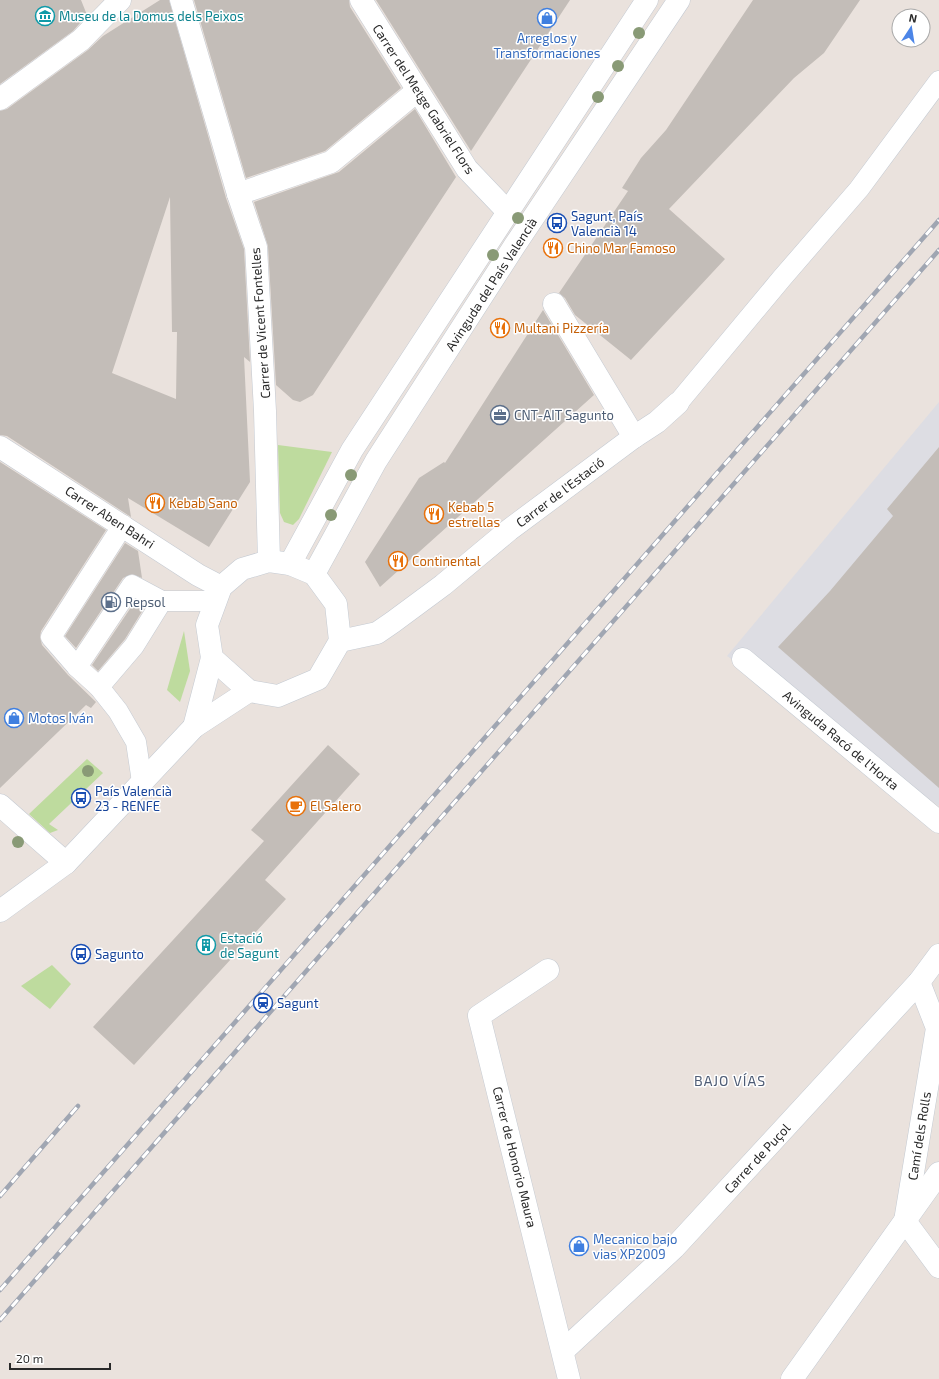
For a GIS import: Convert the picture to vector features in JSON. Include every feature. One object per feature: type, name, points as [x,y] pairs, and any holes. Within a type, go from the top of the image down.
[{"type":"street","points":[[0,99],[81,40],[120,0]]},
{"type":"street","name":"Carrer de Vicent Fontelles","points":[[181,0],[238,194],[256,247],[265,411],[269,562]]},
{"type":"street","name":"Carrer del Metge Gabriel Flors","points":[[361,0],[467,169],[508,212]]},
{"type":"street","name":"Avinguda del País Valencià","points":[[290,564],[352,450],[647,0]]},
{"type":"street","name":"Avinguda del País Valencià","points":[[314,574],[376,462],[515,245],[679,0]]},
{"type":"street","points":[[238,194],[331,162],[417,91]]},
{"type":"street","points":[[554,304],[634,437]]},
{"type":"street","name":"Carrer de l'Estació","points":[[340,641],[377,632],[393,622],[443,586],[509,530],[634,437],[657,422],[678,403]]},
{"type":"street","name":"Carrer Aben Bahri","points":[[0,447],[123,525],[198,575],[218,594]]},
{"type":"street","points":[[194,727],[212,658],[206,625],[218,594],[242,569],[269,562],[290,564],[314,574],[336,604],[340,641],[318,679],[278,696],[249,691],[212,658]]},
{"type":"street","name":"Avinguda Racó de l'Horta","points":[[742,659],[939,822]]},
{"type":"street","points":[[0,911],[66,863],[194,727],[249,691]]},
{"type":"street","points":[[0,805],[66,863]]},
{"type":"street","name":"Carrer de Puçol","points":[[563,1351],[674,1248],[919,982],[939,955]]},
{"type":"street","name":"Carrer de Honorio Maura","points":[[548,970],[479,1016],[569,1379]]},
{"type":"street","name":"Camí dels Rolls","points":[[905,1221],[938,1026],[919,982]]},
{"type":"street","name":"Camí dels Rolls","points":[[792,1379],[939,1173]]},
{"type":"street","points":[[905,1221],[939,1266]]},
{"type":"lane","points":[[678,403],[782,278],[859,189],[939,81]]},
{"type":"lane","points":[[123,525],[51,637],[77,667],[99,687],[118,711],[136,742],[142,782]]},
{"type":"lane","points":[[77,667],[132,585],[162,601],[218,594]]},
{"type":"lane","points":[[99,687],[134,646],[162,601]]},
{"type":"shaded area","points":[[939,402],[939,806],[727,656]]},
{"type":"green space","points":[[278,445],[332,452],[299,519],[293,525],[284,522],[280,513]]},
{"type":"green space","points":[[184,631],[190,671],[180,702],[167,690]]},
{"type":"green space","points":[[87,759],[103,773],[49,824],[58,830],[50,833],[29,814]]},
{"type":"green space","points":[[52,965],[71,984],[50,1009],[21,986]]},
{"type":"building","points":[[0,0],[81,0],[87,15],[73,31],[0,84]]},
{"type":"building","points":[[160,0],[169,0],[226,198],[244,249],[250,362],[244,357],[250,482],[209,547],[128,498],[131,517],[7,436],[0,435],[0,111],[7,109],[88,50],[103,36]],"holes":[[[170,197],[172,332],[177,332],[176,399],[112,373]]]},
{"type":"building","points":[[194,0],[349,0],[350,7],[401,88],[325,151],[246,178]]},
{"type":"building","points":[[376,0],[570,0],[471,151]]},
{"type":"building","points":[[753,0],[860,0],[824,53],[794,78],[669,209],[725,259],[631,360],[575,315],[565,298],[559,293],[628,191],[622,188],[641,158],[666,130]]},
{"type":"building","points":[[415,109],[456,177],[313,395],[300,402],[293,400],[276,385],[268,246],[254,202],[339,172]]},
{"type":"building","points":[[543,310],[594,395],[380,587],[365,562],[419,478],[444,462],[445,463]]},
{"type":"building","points":[[939,447],[939,788],[778,647],[830,591],[893,516],[887,509]]},
{"type":"building","points":[[0,462],[106,530],[41,631],[40,637],[42,645],[68,675],[96,702],[91,708],[86,705],[0,788]]},
{"type":"building","points":[[125,543],[138,551],[142,578],[132,574],[123,578],[76,648],[65,636]]},
{"type":"building","points":[[136,600],[146,605],[125,639],[98,671],[92,665]]},
{"type":"building","points":[[328,745],[360,774],[265,880],[286,899],[134,1065],[93,1027],[264,841],[251,830]]},
{"type":"railway","points":[[0,1290],[939,220]]},
{"type":"railway","points":[[0,1320],[939,250]]},
{"type":"railway","points":[[0,1196],[78,1106]]},
{"type":"place","name":"Museu de la Domus dels Peixos","points":[[45,16]]},
{"type":"place","name":"Arreglos y Transformaciones","points":[[547,18]]},
{"type":"place","name":"Sagunt, País Valencià 14","points":[[557,223]]},
{"type":"place","name":"Chino Mar Famoso","points":[[553,248]]},
{"type":"place","name":"Multani Pizzería","points":[[500,328]]},
{"type":"place","name":"CNT-AIT Sagunto","points":[[500,415]]},
{"type":"place","name":"Kebab Sano","points":[[155,503]]},
{"type":"place","name":"Kebab 5 estrellas","points":[[434,514]]},
{"type":"place","name":"Continental","points":[[398,561]]},
{"type":"place","name":"Repsol","points":[[111,602]]},
{"type":"place","name":"Motos Iván","points":[[14,718]]},
{"type":"place","name":"País Valencià 23 - RENFE","points":[[81,798]]},
{"type":"place","name":"El Salero","points":[[296,806]]},
{"type":"place","name":"Estació de Sagunt","points":[[206,945]]},
{"type":"place","name":"Sagunto","points":[[81,954]]},
{"type":"place","name":"Sagunt","points":[[263,1003]]},
{"type":"place","name":"Mecanico bajo vias XP2009","points":[[579,1246]]},
{"type":"district","name":"BAJO VÍAS","points":[[730,1080]]}]
